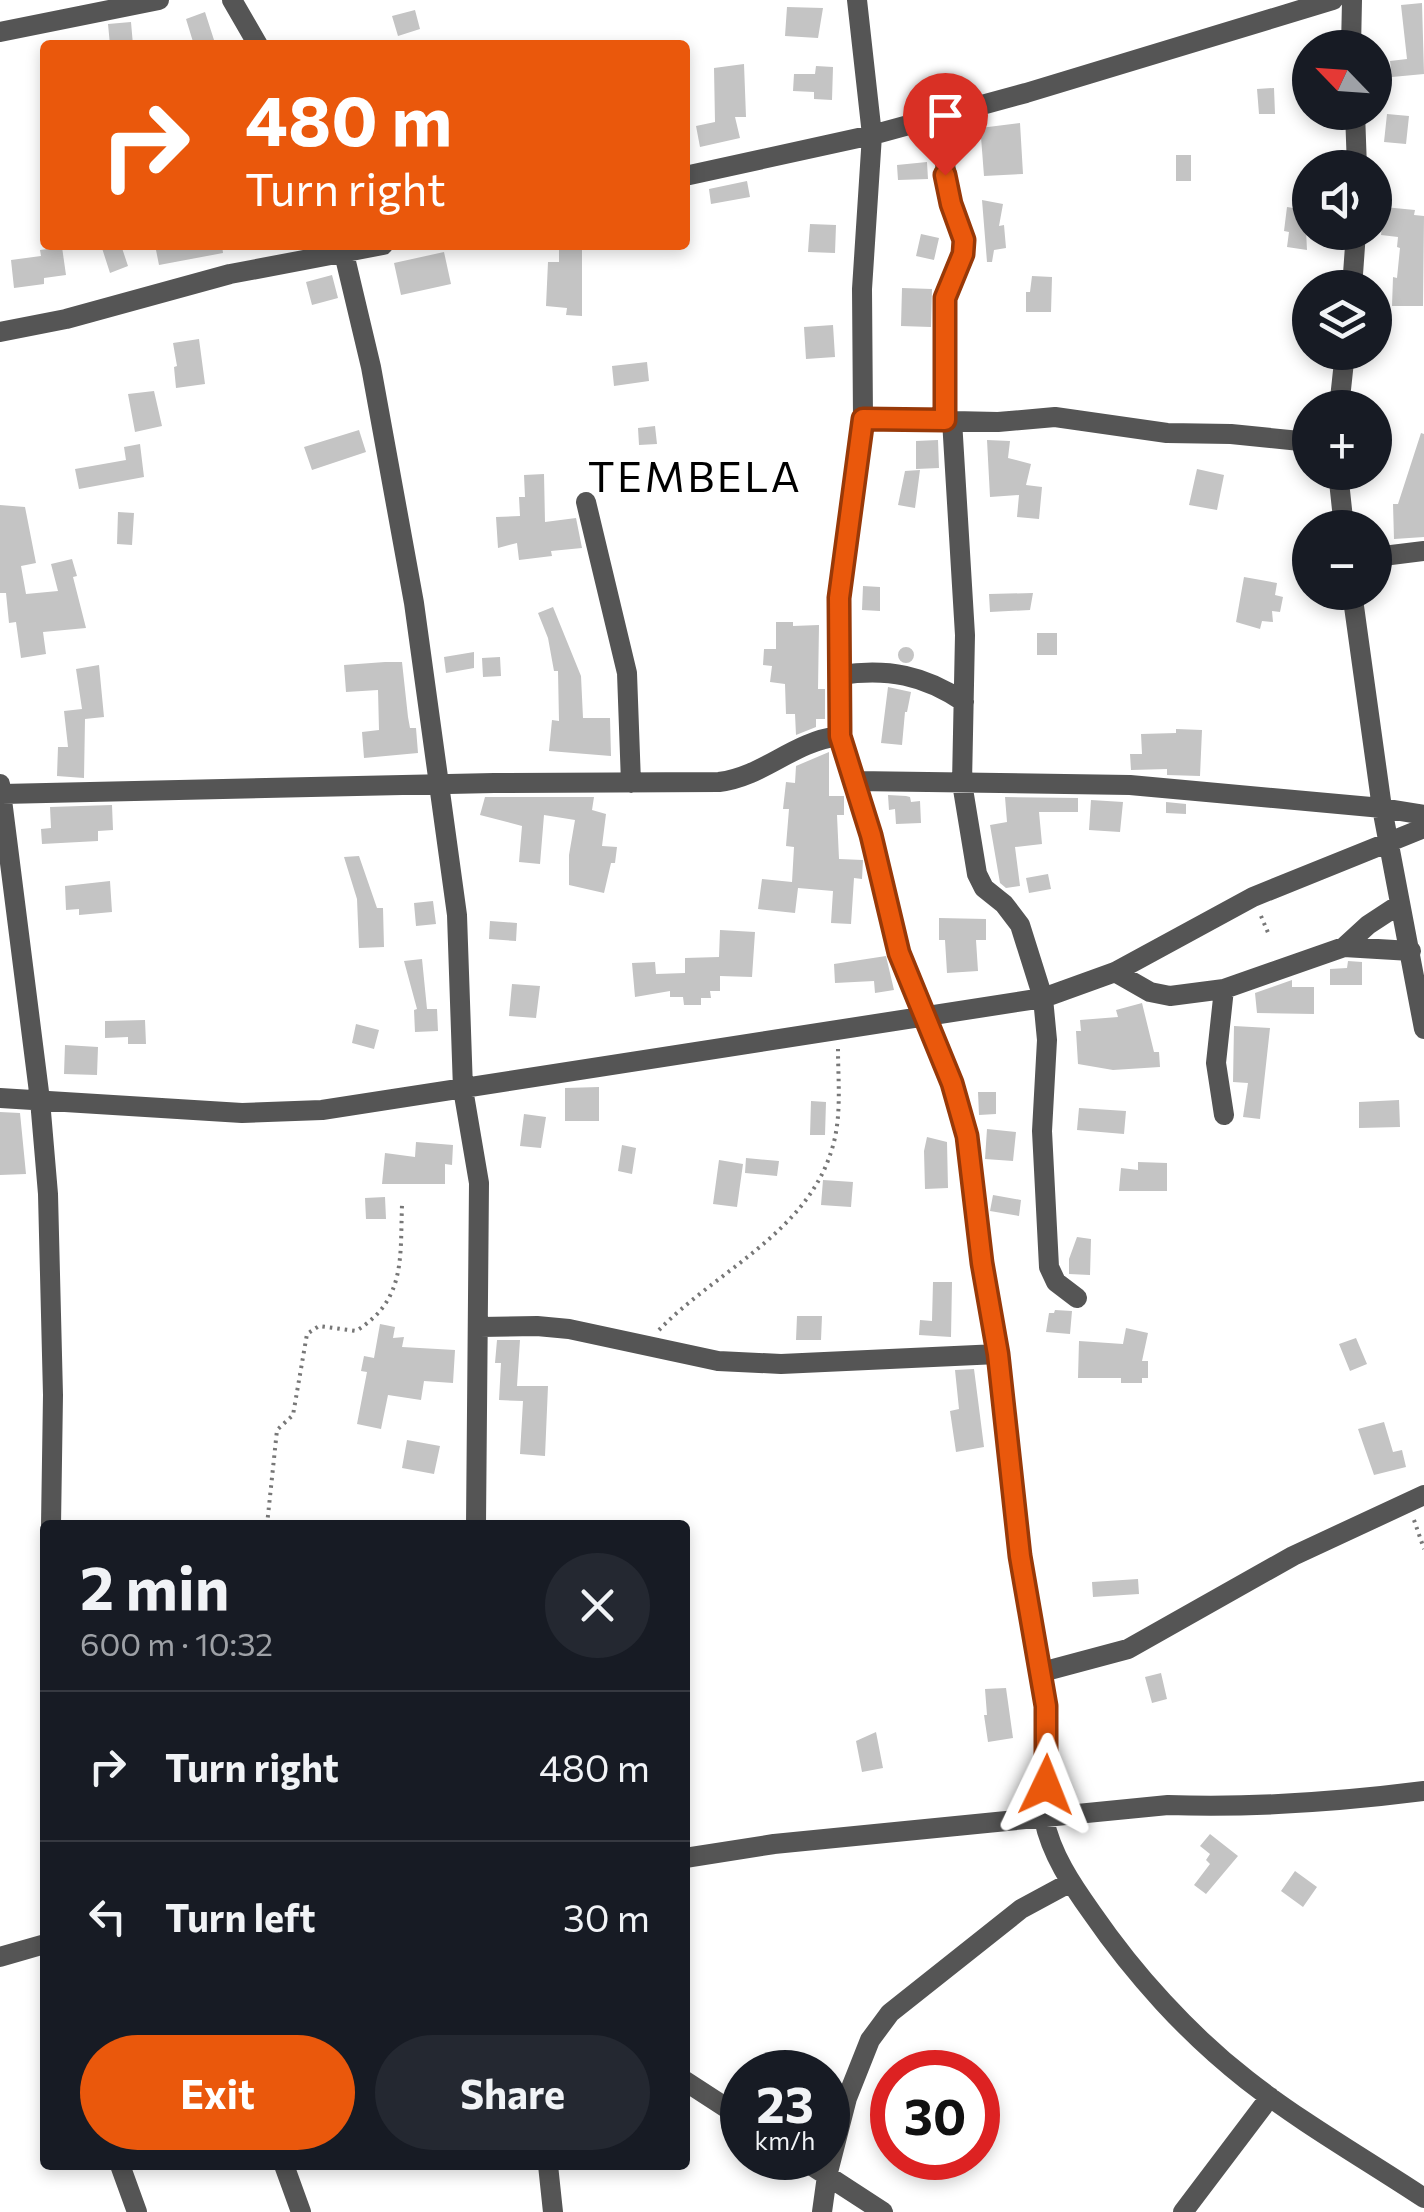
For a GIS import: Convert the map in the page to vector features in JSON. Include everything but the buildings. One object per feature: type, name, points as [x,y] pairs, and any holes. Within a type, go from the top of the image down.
[{"type":"street","points":[[0,32],[159,0]]},
{"type":"street","points":[[232,0],[255,40]]},
{"type":"street","points":[[856,0],[872,135],[862,289],[863,419],[839,598],[840,736],[856,781],[899,953],[952,1083],[967,1136],[982,1263],[998,1354],[1020,1556],[1042,1672],[1047,1721],[1047,1834],[1071,1882],[1131,1964],[1222,2060],[1270,2097],[1424,2198]]},
{"type":"street","points":[[690,175],[872,135],[1333,0]]},
{"type":"street","points":[[1352,0],[1352,30]]},
{"type":"street","points":[[938,116],[951,204],[964,240],[963,254],[945,298],[949,420],[962,555],[962,782],[977,874],[984,888],[1020,924],[1042,998],[1047,1040],[1042,1131],[1049,1266],[1056,1282],[1077,1298]]},
{"type":"street","points":[[0,332],[339,250]]},
{"type":"street","points":[[344,250],[392,480],[440,785],[456,916],[464,1089],[479,1183],[476,1520]]},
{"type":"street","points":[[863,419],[998,422],[1066,418],[1167,433],[1292,440]]},
{"type":"street","points":[[586,502],[627,673],[630,783]]},
{"type":"street","points":[[1392,555],[1424,551]]},
{"type":"street","points":[[1354,610],[1382,808],[1424,1029]]},
{"type":"street","points":[[840,675],[868,671],[904,674],[935,684],[964,702]]},
{"type":"street","points":[[51,1520],[53,1395],[48,1194],[1,788],[738,780],[798,746],[840,736]]},
{"type":"street","points":[[856,781],[1130,785],[1424,815]]},
{"type":"street","points":[[0,1098],[278,1113],[378,1103],[1042,998],[1114,972],[1253,898],[1424,828]]},
{"type":"street","points":[[1114,972],[1150,992],[1170,996],[1224,990],[1344,947],[1400,904]]},
{"type":"street","points":[[1344,947],[1411,951]]},
{"type":"street","points":[[1224,990],[1216,1063],[1224,1115]]},
{"type":"street","points":[[480,1328],[570,1329],[718,1362],[781,1364],[998,1354]]},
{"type":"street","points":[[1042,1672],[1128,1649],[1293,1556],[1416,1499]]},
{"type":"street","points":[[690,1857],[774,1844],[1168,1805],[1230,1807],[1339,1802],[1424,1790]]},
{"type":"street","points":[[850,2092],[870,2040],[890,2013],[1021,1909],[1071,1882]]},
{"type":"street","points":[[0,1957],[40,1945]]},
{"type":"street","points":[[690,2084],[720,2104]]},
{"type":"street","points":[[1183,2212],[1270,2097]]},
{"type":"street","points":[[122,2170],[137,2212]]},
{"type":"street","points":[[286,2170],[301,2212]]},
{"type":"street","points":[[548,2170],[552,2212]]},
{"type":"street","points":[[822,2212],[826,2180]]},
{"type":"street","points":[[832,2180],[883,2212]]},
{"type":"path","points":[[645,1344],[673,1315],[757,1249],[812,1191],[832,1150],[837,1122],[838,1030]]},
{"type":"path","points":[[268,1520],[277,1430],[293,1415],[307,1334],[319,1326],[356,1331],[393,1297],[399,1275],[402,1205]]},
{"type":"path","points":[[1416,1499],[1424,1549]]},
{"type":"district","name":"TEMBELA","points":[[695,475]]},
{"type":"route","points":[[945,175],[964,240],[963,254],[945,298],[945,420],[863,419],[839,598],[840,736],[871,835],[899,953],[952,1083],[967,1136],[982,1263],[998,1354],[1020,1556],[1042,1672],[1046,1785]]}]
